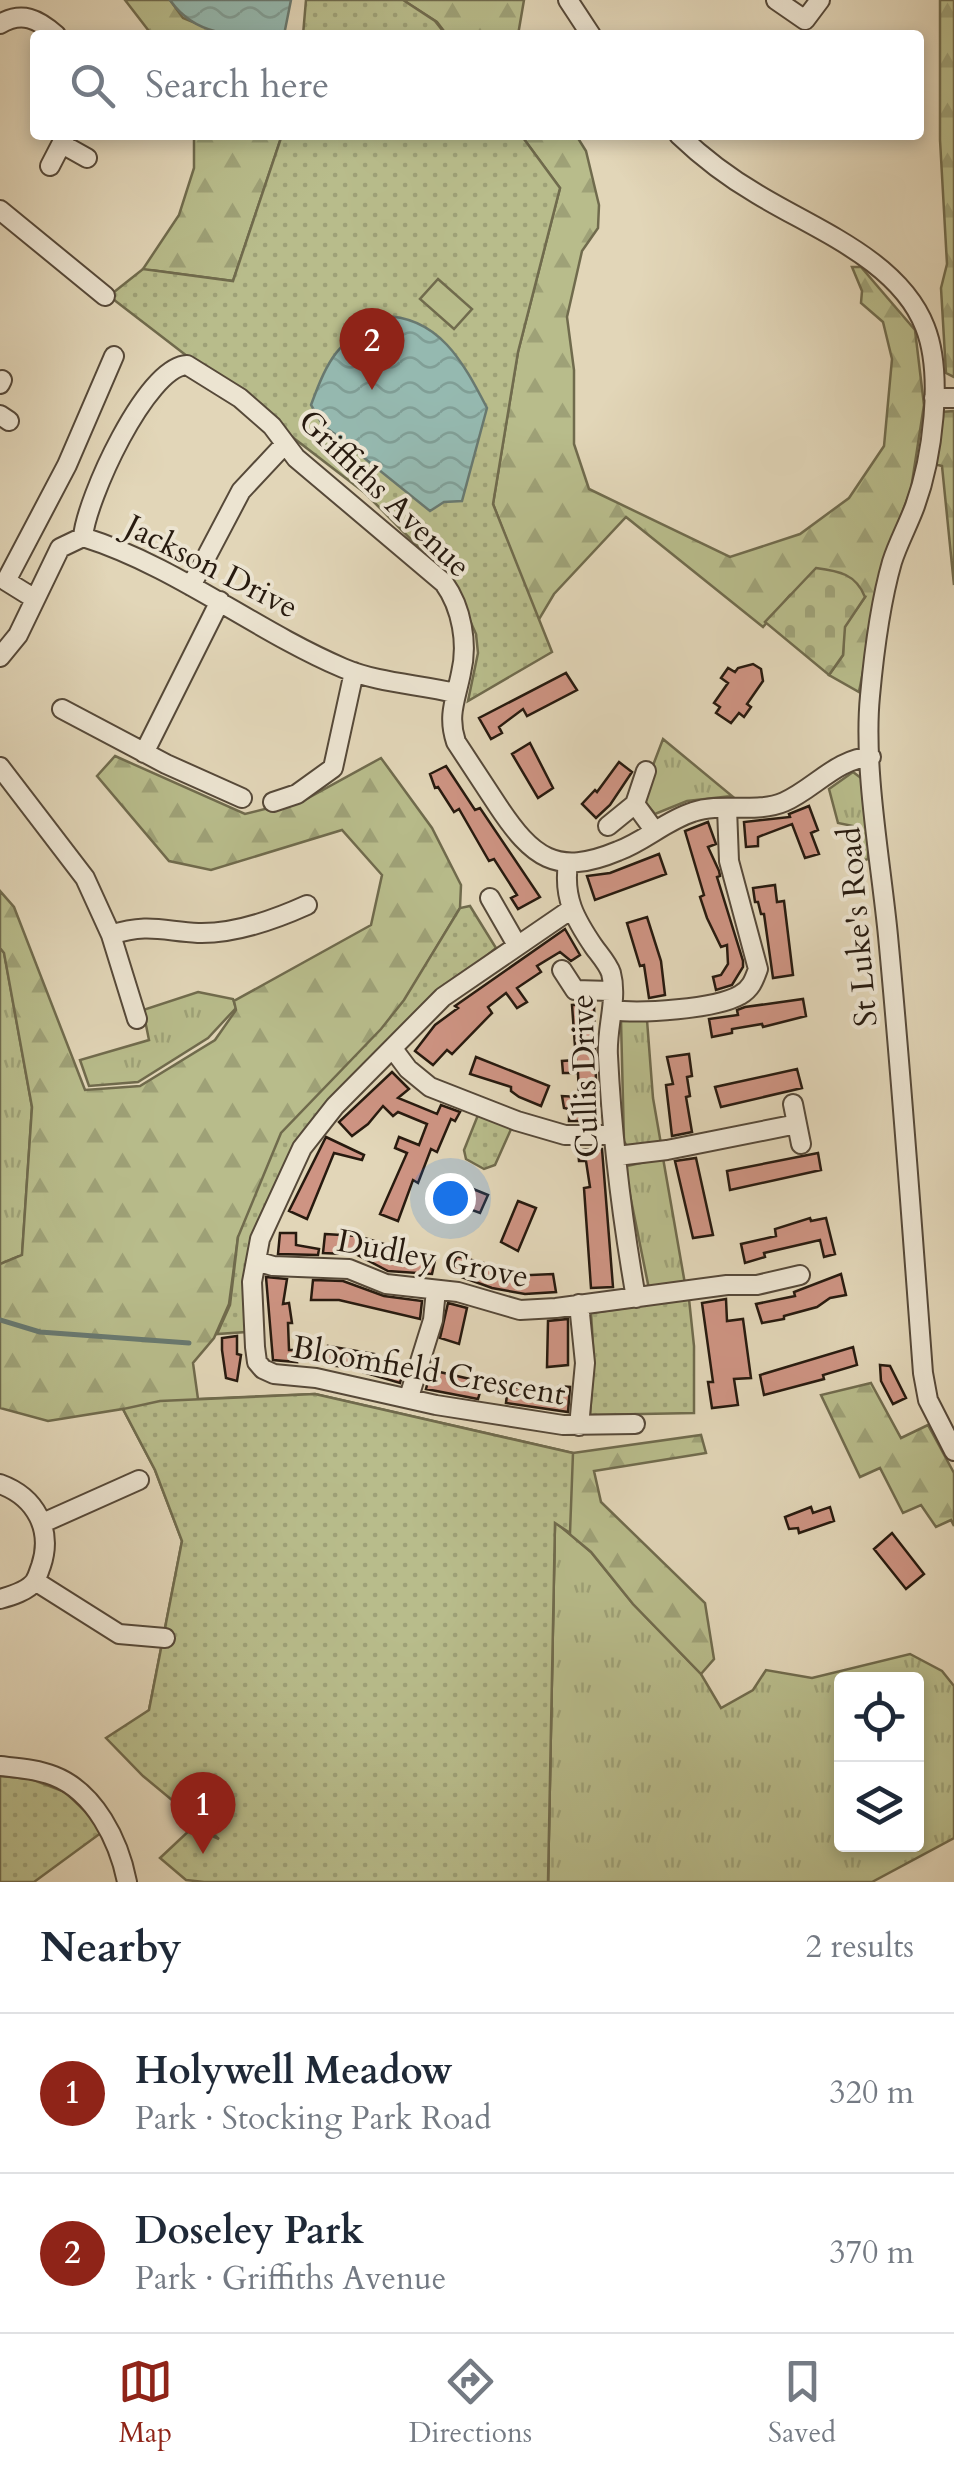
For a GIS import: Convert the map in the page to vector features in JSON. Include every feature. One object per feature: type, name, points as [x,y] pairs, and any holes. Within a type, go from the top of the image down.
[{"type":"street","points":[[568,0],[589,30]]},
{"type":"street","points":[[776,0],[800,27],[820,0]]},
{"type":"street","points":[[5,15],[27,16],[50,30]]},
{"type":"street","points":[[50,166],[63,140]]},
{"type":"street","points":[[65,140],[87,158]]},
{"type":"street","name":"St Luke's Road","points":[[684,140],[707,162],[870,260],[902,288],[925,327],[933,364],[928,462],[892,562],[878,636],[870,700],[871,758],[896,1018],[923,1373],[928,1400],[954,1451]]},
{"type":"street","points":[[0,210],[105,296]]},
{"type":"street","points":[[35,599],[3,586],[67,465],[114,356]]},
{"type":"street","name":"Griffiths Avenue","points":[[84,538],[88,509],[148,395],[172,368],[187,365],[199,370],[240,398],[272,426],[284,445],[444,583],[455,598],[464,654],[450,722],[456,742],[527,846],[546,858],[568,863]]},
{"type":"street","points":[[934,398],[954,398]]},
{"type":"street","points":[[191,586],[241,491],[284,445]]},
{"type":"street","name":"Jackson Drive","points":[[0,656],[18,635],[60,548],[84,538],[191,586],[354,672],[454,693]]},
{"type":"street","points":[[144,753],[220,601]]},
{"type":"street","points":[[273,802],[297,794],[333,768],[354,672]]},
{"type":"street","points":[[62,709],[144,753],[242,798]]},
{"type":"street","points":[[570,910],[568,863],[619,851],[698,810],[775,806],[800,796],[840,765],[856,758],[871,758]]},
{"type":"street","points":[[0,768],[85,878],[111,935],[138,1018]]},
{"type":"street","points":[[608,826],[635,804],[646,771]]},
{"type":"street","points":[[635,804],[654,830]]},
{"type":"street","points":[[562,970],[575,990],[612,1000],[637,1013],[718,1002],[740,996],[752,986],[758,969],[729,861],[727,808]]},
{"type":"street","points":[[490,898],[517,945]]},
{"type":"street","points":[[111,935],[136,927],[200,933],[225,930],[282,916],[307,905]]},
{"type":"street","name":"Cullis Drive","points":[[570,910],[610,972],[612,1000],[607,1036],[618,1198],[636,1298]]},
{"type":"street","name":"Bloomfield Crescent","points":[[570,910],[443,997],[336,1106],[302,1148],[260,1238],[252,1282],[255,1347],[257,1362],[274,1374],[316,1378],[436,1405],[579,1426],[636,1424]]},
{"type":"street","points":[[392,1049],[408,1069],[430,1086],[517,1120],[566,1135],[614,1135]]},
{"type":"street","points":[[794,1104],[801,1144]]},
{"type":"street","points":[[616,1156],[797,1124]]},
{"type":"street","name":"Dudley Grove","points":[[256,1260],[272,1266],[349,1269],[386,1284],[458,1292],[520,1310],[727,1285],[757,1286],[774,1271],[800,1275]]},
{"type":"street","points":[[409,1397],[433,1320],[436,1290]]},
{"type":"street","points":[[579,1304],[585,1364],[579,1426]]},
{"type":"street","points":[[45,1522],[139,1480]]},
{"type":"street","points":[[0,1484],[14,1488],[45,1522],[47,1548],[35,1582],[0,1599]]},
{"type":"street","points":[[35,1582],[119,1634],[166,1638]]},
{"type":"street","points":[[0,1766],[38,1770],[78,1788],[108,1828],[122,1858],[127,1882]]},
{"type":"green space","points":[[125,0],[170,0],[183,18],[213,30],[148,30]]},
{"type":"green space","points":[[306,0],[403,0],[442,30],[303,30]]},
{"type":"green space","points":[[403,0],[524,0],[519,30],[443,30]]},
{"type":"green space","points":[[940,0],[954,0],[954,377],[946,373],[941,288],[947,264],[940,140]]},
{"type":"green space","points":[[194,140],[280,140],[233,281],[143,269],[179,215],[194,168]]},
{"type":"green space","points":[[280,140],[525,140],[560,188],[518,352],[493,504],[552,652],[468,701],[478,653],[476,634],[453,582],[365,493],[109,296],[143,269],[233,281]]},
{"type":"green space","points":[[525,140],[579,140],[586,151],[599,205],[598,228],[582,251],[567,317],[574,370],[574,444],[589,489],[730,557],[800,534],[849,498],[884,446],[892,359],[883,322],[861,303],[862,291],[852,267],[861,267],[915,330],[924,405],[911,489],[885,559],[859,692],[829,675],[843,655],[844,627],[865,597],[790,595],[763,627],[626,517],[554,594],[538,621],[493,504],[518,352],[560,188]]},
{"type":"green space","points":[[438,279],[472,309],[454,329],[420,299]]},
{"type":"green space","points":[[954,411],[954,585],[942,466],[934,464],[941,412]]},
{"type":"green space","points":[[816,568],[846,575],[857,583],[865,597],[845,627],[843,655],[829,675],[765,622]]},
{"type":"green space","points":[[663,739],[732,796],[687,801],[655,814],[641,797]]},
{"type":"green space","points":[[115,756],[245,814],[308,798],[381,758],[432,828],[461,885],[460,908],[402,1005],[238,1237],[229,1304],[214,1338],[193,1363],[198,1399],[315,1394],[573,1453],[701,1435],[706,1453],[594,1471],[601,1502],[705,1603],[714,1659],[701,1674],[633,1604],[591,1552],[555,1522],[548,1882],[149,1710],[182,1541],[155,1470],[123,1409],[48,1421],[0,1408],[0,1264],[22,1255],[32,1107],[0,948],[0,891],[14,907],[85,1090],[140,1086],[215,1040],[236,1010],[234,1001],[371,925],[382,875],[342,830],[211,870],[169,861],[97,776]]},
{"type":"green space","points":[[853,772],[861,778],[869,829],[868,859],[855,863],[848,840],[855,833],[853,826],[838,823],[829,789]]},
{"type":"green space","points":[[470,906],[496,948],[419,1012],[349,1084],[267,1218],[246,1332],[217,1334],[230,1305],[238,1237],[281,1133],[381,1029],[404,1000],[460,908]]},
{"type":"green space","points":[[0,948],[4,952],[32,1107],[22,1255],[0,1264]]},
{"type":"green space","points":[[198,992],[233,999],[236,1008],[208,1038],[138,1082],[89,1086],[80,1060],[149,1040],[143,1010]]},
{"type":"green space","points":[[647,1020],[661,1144],[629,1150],[624,1141],[621,1021]]},
{"type":"green space","points":[[478,1115],[512,1127],[495,1165],[484,1169],[466,1159],[464,1150]]},
{"type":"green space","points":[[663,1158],[685,1284],[649,1289],[627,1166]]},
{"type":"green space","points":[[689,1299],[694,1413],[590,1415],[594,1360],[591,1313]]},
{"type":"green space","points":[[871,1383],[901,1438],[928,1425],[954,1473],[954,1526],[951,1520],[936,1527],[921,1505],[903,1513],[880,1468],[860,1477],[821,1395]]},
{"type":"green space","points":[[315,1394],[573,1453],[570,1533],[555,1523],[548,1882],[204,1882],[186,1880],[160,1858],[193,1827],[219,1839],[143,1776],[106,1738],[149,1710],[182,1541],[155,1470],[123,1409],[160,1401]]},
{"type":"green space","points":[[555,1521],[591,1552],[633,1604],[701,1674],[721,1708],[753,1690],[766,1670],[812,1678],[834,1673],[834,1852],[924,1852],[924,1672],[836,1672],[910,1654],[942,1671],[954,1686],[954,1838],[872,1882],[548,1882]]},
{"type":"green space","points":[[0,1776],[31,1779],[65,1792],[105,1830],[34,1882],[0,1882]]},
{"type":"water","points":[[170,0],[291,0],[285,30],[212,30],[181,13]]},
{"type":"water","points":[[382,316],[402,318],[434,333],[458,359],[487,408],[462,501],[444,502],[430,511],[322,424],[311,405],[336,353]]},
{"type":"building","points":[[753,664],[761,669],[763,681],[747,704],[751,707],[744,717],[739,713],[731,723],[716,713],[720,707],[714,703],[728,683],[721,678],[728,668],[735,672]]},
{"type":"building","points":[[566,673],[577,690],[527,716],[523,709],[499,727],[502,733],[491,739],[479,718]]},
{"type":"building","points":[[530,743],[553,788],[538,798],[512,754]]},
{"type":"building","points":[[619,762],[632,772],[610,805],[596,818],[582,804],[597,792]]},
{"type":"building","points":[[446,766],[475,810],[480,808],[540,897],[518,909],[511,898],[517,895],[494,859],[489,861],[459,809],[454,812],[435,788],[430,774]]},
{"type":"building","points":[[809,806],[818,830],[811,833],[819,854],[805,858],[792,824],[758,837],[758,846],[746,847],[744,822],[790,817],[789,814]]},
{"type":"building","points":[[708,822],[716,844],[708,847],[719,871],[717,877],[743,961],[732,985],[716,990],[713,977],[721,975],[728,964],[727,945],[721,947],[707,918],[685,831]]},
{"type":"building","points":[[659,854],[666,874],[595,900],[587,876],[610,873]]},
{"type":"building","points":[[775,885],[777,902],[784,901],[793,975],[773,978],[764,914],[755,902],[753,888]]},
{"type":"building","points":[[647,917],[661,961],[665,995],[649,998],[644,965],[640,966],[627,923]]},
{"type":"building","points":[[565,929],[580,955],[571,961],[560,952],[537,966],[541,972],[517,988],[527,1002],[517,1008],[506,993],[488,1007],[492,1013],[452,1054],[447,1050],[433,1065],[415,1051],[435,1025],[458,1008],[455,1006]]},
{"type":"building","points":[[803,999],[806,1016],[763,1027],[762,1024],[732,1029],[732,1033],[712,1037],[709,1019],[738,1015],[737,1010],[745,1007]]},
{"type":"building","points":[[594,1004],[597,1121],[569,1121],[569,1109],[564,1108],[562,1096],[579,1097],[578,1073],[563,1073],[562,1061],[576,1060],[572,1005]]},
{"type":"building","points":[[689,1054],[692,1076],[687,1077],[690,1096],[686,1097],[692,1132],[672,1136],[666,1085],[673,1084],[667,1057]]},
{"type":"building","points":[[476,1057],[549,1086],[541,1106],[519,1097],[511,1087],[470,1074]]},
{"type":"building","points":[[797,1069],[802,1088],[721,1107],[715,1087]]},
{"type":"building","points":[[392,1072],[409,1089],[398,1098],[437,1114],[441,1105],[460,1112],[455,1121],[451,1119],[437,1152],[431,1149],[418,1183],[413,1180],[398,1221],[380,1214],[407,1153],[395,1148],[399,1137],[419,1145],[427,1124],[398,1112],[393,1116],[383,1106],[352,1136],[339,1122]]},
{"type":"building","points":[[326,1137],[364,1155],[362,1160],[334,1153],[307,1219],[289,1211]]},
{"type":"building","points":[[602,1149],[613,1287],[591,1288],[584,1188],[590,1187],[586,1161],[579,1161],[578,1150]]},
{"type":"building","points":[[818,1153],[821,1170],[730,1190],[727,1171]]},
{"type":"building","points":[[696,1158],[713,1235],[693,1238],[675,1161]]},
{"type":"building","points":[[446,1178],[488,1195],[480,1213],[437,1197]]},
{"type":"building","points":[[518,1201],[536,1208],[518,1251],[501,1242]]},
{"type":"building","points":[[810,1218],[826,1218],[835,1254],[824,1257],[820,1240],[764,1253],[765,1257],[745,1263],[741,1244],[776,1236],[775,1229]]},
{"type":"building","points":[[280,1233],[296,1233],[296,1245],[319,1249],[318,1255],[278,1254]]},
{"type":"building","points":[[325,1234],[358,1236],[384,1244],[382,1249],[435,1260],[432,1274],[388,1271],[346,1249],[345,1254],[323,1253]]},
{"type":"building","points":[[456,1256],[487,1264],[486,1267],[509,1273],[507,1276],[553,1274],[556,1292],[525,1294],[492,1288],[453,1274]]},
{"type":"building","points":[[841,1274],[846,1295],[784,1319],[762,1323],[756,1304],[795,1296],[794,1292]]},
{"type":"building","points":[[266,1277],[287,1279],[283,1304],[289,1303],[289,1350],[295,1350],[297,1362],[273,1360]]},
{"type":"building","points":[[313,1280],[343,1281],[384,1296],[422,1301],[420,1319],[339,1300],[311,1300]]},
{"type":"building","points":[[726,1299],[727,1321],[743,1319],[751,1378],[734,1379],[738,1405],[712,1408],[708,1382],[713,1382],[702,1303]]},
{"type":"building","points":[[448,1303],[467,1308],[459,1344],[440,1338]]},
{"type":"building","points":[[568,1319],[568,1365],[547,1367],[548,1321]]},
{"type":"building","points":[[237,1336],[237,1354],[241,1355],[237,1381],[226,1378],[222,1338]]},
{"type":"building","points":[[328,1346],[374,1354],[372,1359],[404,1367],[400,1383],[326,1365]]},
{"type":"building","points":[[853,1347],[857,1365],[823,1375],[824,1379],[764,1395],[760,1375]]},
{"type":"building","points":[[880,1365],[890,1366],[906,1398],[893,1404],[881,1381]]},
{"type":"building","points":[[431,1370],[483,1382],[478,1399],[426,1389]]},
{"type":"building","points":[[508,1386],[530,1390],[529,1395],[558,1396],[559,1386],[570,1387],[568,1412],[506,1403]]},
{"type":"building","points":[[811,1507],[813,1513],[830,1507],[834,1521],[799,1533],[798,1528],[789,1529],[785,1517]]},
{"type":"building","points":[[892,1533],[924,1574],[906,1589],[874,1549]]},
{"type":"waterway","points":[[0,1320],[40,1332],[189,1343]]},
{"type":"place","name":"Doseley Park","points":[[372,390]]},
{"type":"place","name":"Holywell Meadow","points":[[203,1854]]}]
